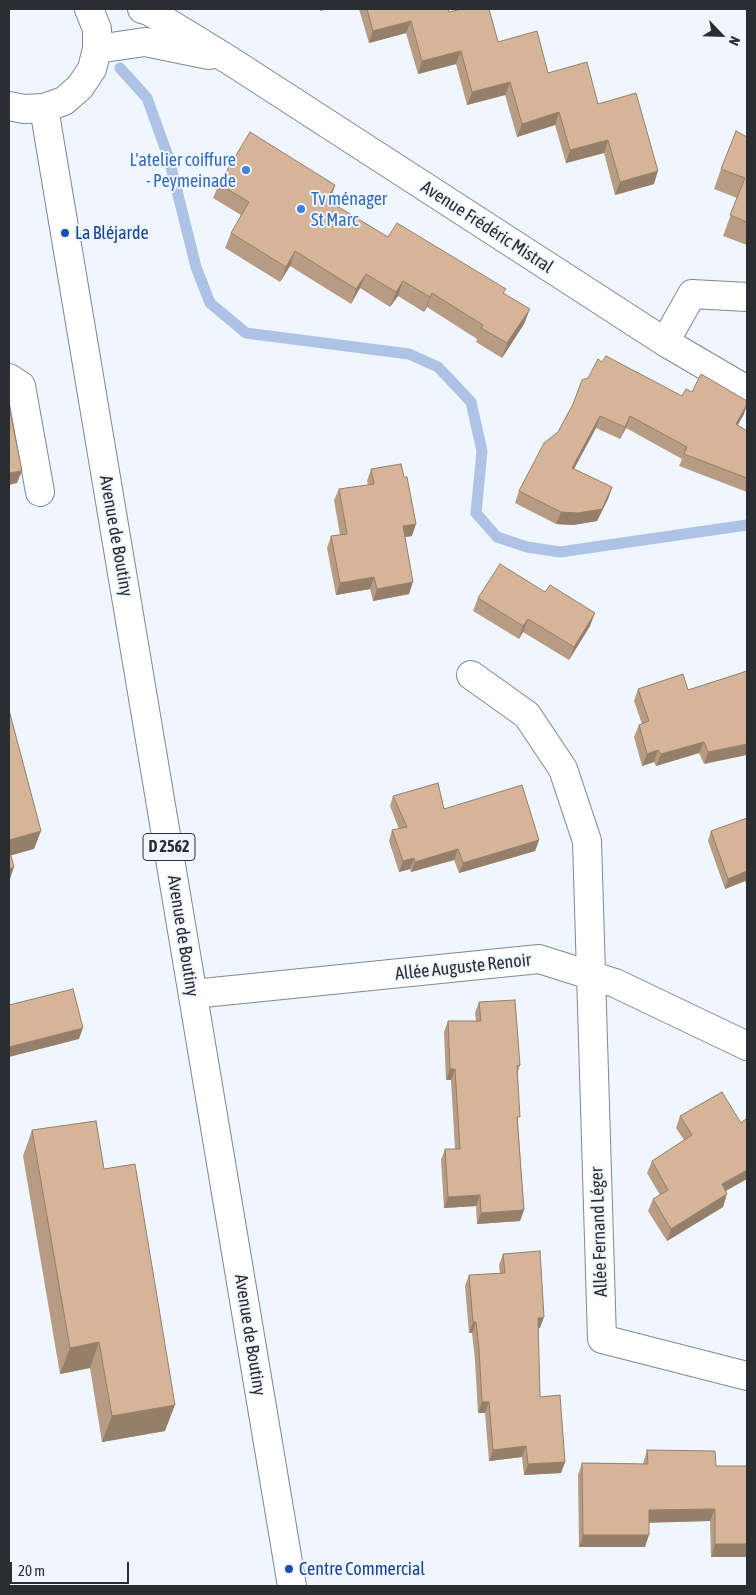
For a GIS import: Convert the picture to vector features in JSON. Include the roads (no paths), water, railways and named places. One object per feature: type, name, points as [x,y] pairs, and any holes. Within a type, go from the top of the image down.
[{"type":"street","points":[[9,106],[24,109],[44,108],[64,101],[80,87],[92,70],[97,49],[97,29],[89,9]]},
{"type":"street","name":"Avenue Frédéric Mistral","points":[[142,9],[149,11],[229,60],[665,342],[747,390]]},
{"type":"street","name":"Avenue Frédéric Mistral","points":[[97,49],[145,42],[229,60]]},
{"type":"street","name":"Avenue de Boutiny","points":[[44,108],[292,1586]]},
{"type":"street","points":[[665,342],[692,294],[747,297]]},
{"type":"street","points":[[9,378],[21,386],[40,492]]},
{"type":"street","points":[[471,675],[527,715],[563,769],[586,841],[592,976]]},
{"type":"street","name":"Allée Auguste Renoir","points":[[193,994],[539,959],[615,983],[747,1046]]},
{"type":"street","name":"Allée Fernand Léger","points":[[592,976],[602,1339],[747,1376]]},
{"type":"waterway","points":[[120,68],[147,98],[169,159],[196,267],[210,303],[246,333],[409,354],[438,367],[471,402],[482,451],[476,513],[497,537],[527,547],[560,552],[747,525]]},
{"type":"place","name":"L'atelier coiffure - Peymeinade","points":[[246,170]]},
{"type":"place","name":"Tv ménager St Marc","points":[[301,209]]},
{"type":"place","name":"La Bléjarde","points":[[65,233]]},
{"type":"place","name":"Centre Commercial","points":[[289,1569]]}]
